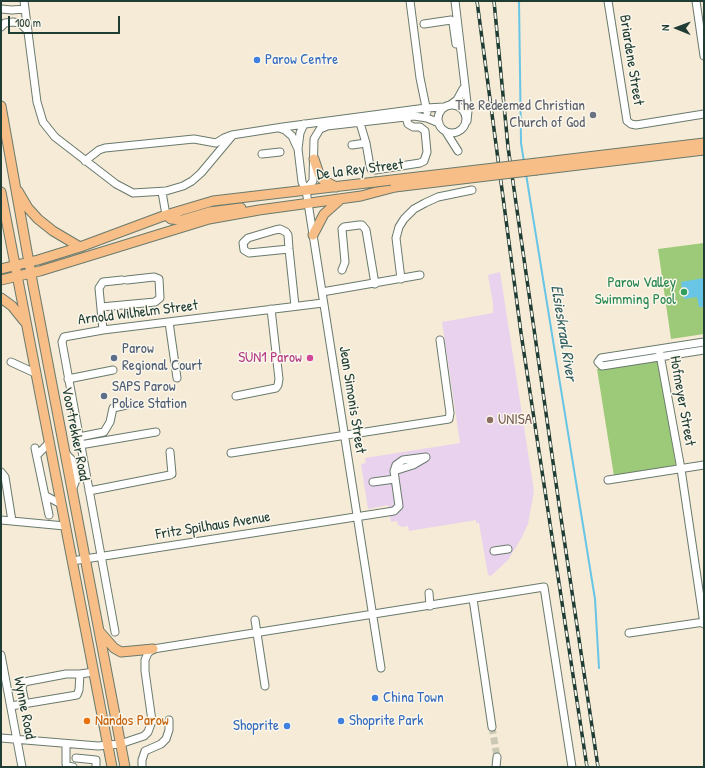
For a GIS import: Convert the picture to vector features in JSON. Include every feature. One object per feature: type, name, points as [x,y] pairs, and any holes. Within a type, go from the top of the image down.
[{"type":"main road","name":"Voortrekker Road","points":[[1,106],[31,274],[125,767]]},
{"type":"main road","name":"De la Rey Street","points":[[1,280],[31,274],[209,219],[259,210],[361,196],[394,187],[704,143]]},
{"type":"main road","name":"De la Rey Street","points":[[1,269],[29,263],[80,247],[166,215],[213,201],[375,182],[704,150]]},
{"type":"main road","points":[[314,160],[323,180],[336,187]]},
{"type":"main road","points":[[14,180],[23,200],[36,217],[53,231],[80,247]]},
{"type":"main road","name":"Voortrekker Road","points":[[1,192],[112,767]]},
{"type":"main road","points":[[312,235],[324,214],[341,199]]},
{"type":"main road","points":[[166,215],[171,219],[177,220],[221,210],[240,208],[259,210]]},
{"type":"main road","points":[[1,298],[15,309],[26,324]]},
{"type":"main road","points":[[99,631],[114,648],[121,652],[153,649]]},
{"type":"street","points":[[12,10],[23,1],[37,102],[41,117],[55,137],[116,184],[133,193],[162,192],[183,186],[192,180],[232,135]]},
{"type":"street","points":[[410,1],[427,118]]},
{"type":"street","points":[[455,1],[468,111],[465,126],[460,132],[458,151],[446,132],[441,128],[439,123],[439,115],[447,106],[457,100],[463,89]]},
{"type":"street","name":"Briardene Street","points":[[608,1],[626,119],[629,123],[636,125],[704,114]]},
{"type":"street","points":[[696,1],[704,56]]},
{"type":"street","points":[[1,9],[25,9]]},
{"type":"street","points":[[424,24],[449,20],[453,23],[463,89],[466,121]]},
{"type":"street","points":[[1,27],[5,23],[13,22],[20,24],[28,31]]},
{"type":"street","points":[[85,161],[99,150],[105,148],[194,139],[216,144],[224,138],[232,135],[426,108],[447,106],[460,107],[465,112]]},
{"type":"street","points":[[306,190],[313,181],[314,140],[320,130],[327,126],[414,116],[427,118],[439,123]]},
{"type":"street","points":[[360,123],[366,143],[370,166],[373,170],[422,162],[426,159],[424,131],[420,127],[413,127],[408,124],[406,117]]},
{"type":"street","points":[[298,149],[304,124]]},
{"type":"street","points":[[279,128],[285,130],[292,136],[298,149]]},
{"type":"street","points":[[446,132],[460,132]]},
{"type":"street","points":[[352,145],[366,143]]},
{"type":"street","name":"Jean Simonis Street","points":[[298,149],[302,182],[306,190],[381,668]]},
{"type":"street","points":[[262,154],[280,152]]},
{"type":"street","points":[[401,279],[396,238],[399,227],[404,219],[414,209],[425,203],[438,198],[472,190]]},
{"type":"street","points":[[162,192],[166,215]]},
{"type":"street","points":[[342,270],[345,262],[342,230],[344,227],[359,224],[362,225],[366,230],[374,284]]},
{"type":"street","points":[[289,249],[249,253],[244,250],[243,243],[248,238],[280,229],[287,233],[289,249],[296,306]]},
{"type":"street","points":[[322,292],[420,275]]},
{"type":"street","points":[[101,307],[155,302],[160,298],[159,279],[154,277],[103,282],[99,288],[103,330]]},
{"type":"street","name":"Arnold Wilhelm Street","points":[[115,632],[68,379],[62,342],[64,337],[103,330],[323,303]]},
{"type":"street","points":[[236,396],[276,388],[278,386],[279,378],[271,309]]},
{"type":"street","points":[[169,322],[177,378]]},
{"type":"street","points":[[231,453],[449,419],[450,412],[440,340]]},
{"type":"street","points":[[689,349],[704,342]]},
{"type":"street","points":[[660,353],[602,366],[598,362],[601,358],[689,349],[704,350]]},
{"type":"street","name":"Hofmeyer Street","points":[[660,353],[704,623]]},
{"type":"street","points":[[11,362],[35,372]]},
{"type":"street","points":[[68,379],[113,370]]},
{"type":"street","points":[[80,441],[104,432],[108,428],[113,408],[131,404]]},
{"type":"street","points":[[80,441],[156,432]]},
{"type":"street","points":[[37,456],[49,443]]},
{"type":"street","points":[[35,448],[49,514]]},
{"type":"street","points":[[89,491],[170,475],[172,474],[170,452]]},
{"type":"street","points":[[608,480],[704,465]]},
{"type":"street","points":[[373,482],[395,479],[394,471]]},
{"type":"street","points":[[1,472],[5,477],[12,521]]},
{"type":"street","name":"Fritz Spilhaus Avenue","points":[[72,561],[394,511],[397,509],[399,503],[395,479]]},
{"type":"street","points":[[46,496],[61,504]]},
{"type":"street","points":[[1,520],[65,526]]},
{"type":"street","points":[[494,550],[508,549]]},
{"type":"street","points":[[1,738],[98,746],[120,744],[144,736],[148,732],[151,725],[145,660],[148,653],[153,649],[544,587],[572,767]]},
{"type":"street","points":[[428,593],[430,606]]},
{"type":"street","points":[[473,599],[492,726]]},
{"type":"street","points":[[255,620],[265,686]]},
{"type":"street","points":[[629,633],[704,623]]},
{"type":"street","name":"Wynne Road","points":[[1,654],[22,767]]},
{"type":"street","points":[[25,703],[22,688],[24,682],[66,674],[94,672]]},
{"type":"street","points":[[11,706],[77,695],[79,690],[80,674]]},
{"type":"street","points":[[142,767],[142,757],[145,751],[161,744],[166,739],[169,730],[169,720]]},
{"type":"street","points":[[66,744],[65,762],[67,766],[73,767]]},
{"type":"street","points":[[496,767],[497,757]]},
{"type":"street","points":[[76,758],[96,760],[96,767]]},
{"type":"shaded area","name":"UNISA","points":[[500,272],[534,491],[528,524],[521,539],[508,560],[491,576],[488,575],[479,523],[476,523],[476,520],[409,531],[408,526],[402,527],[398,525],[397,521],[391,522],[388,505],[368,509],[361,464],[366,463],[365,458],[460,443],[442,322],[493,313],[493,303],[488,275]]},
{"type":"green space","name":"Parow Valley Swimming Pool","points":[[704,243],[704,334],[671,339],[658,249]]},
{"type":"green space","points":[[653,360],[659,363],[676,466],[614,476],[597,369]]},
{"type":"water","points":[[704,278],[704,307],[699,307],[697,297],[684,299],[681,282]]},
{"type":"waterway","name":"Elsieskraal River","points":[[519,1],[521,143],[524,162]]},
{"type":"waterway","name":"Elsieskraal River","points":[[526,174],[595,599],[599,668]]},
{"type":"tunnel","points":[[492,727],[497,757]]},
{"type":"railway","points":[[477,1],[521,333],[587,767]]},
{"type":"railway","points":[[494,1],[508,147],[598,767]]},
{"type":"place","name":"Parow Centre","points":[[257,60]]},
{"type":"place","name":"The Redeemed Christian Church of God","points":[[593,115]]},
{"type":"place","name":"Parow Valley Swimming Pool","points":[[684,292]]},
{"type":"place","name":"Parow Regional Court","points":[[114,358]]},
{"type":"place","name":"SUN1 Parow","points":[[310,358]]},
{"type":"place","name":"SAPS Parow Police Station","points":[[104,396]]},
{"type":"place","name":"UNISA","points":[[490,420]]},
{"type":"place","name":"China Town","points":[[375,698]]},
{"type":"place","name":"Nandos Parow","points":[[87,721]]},
{"type":"place","name":"Shoprite Park","points":[[341,721]]},
{"type":"place","name":"Shoprite","points":[[287,726]]}]
